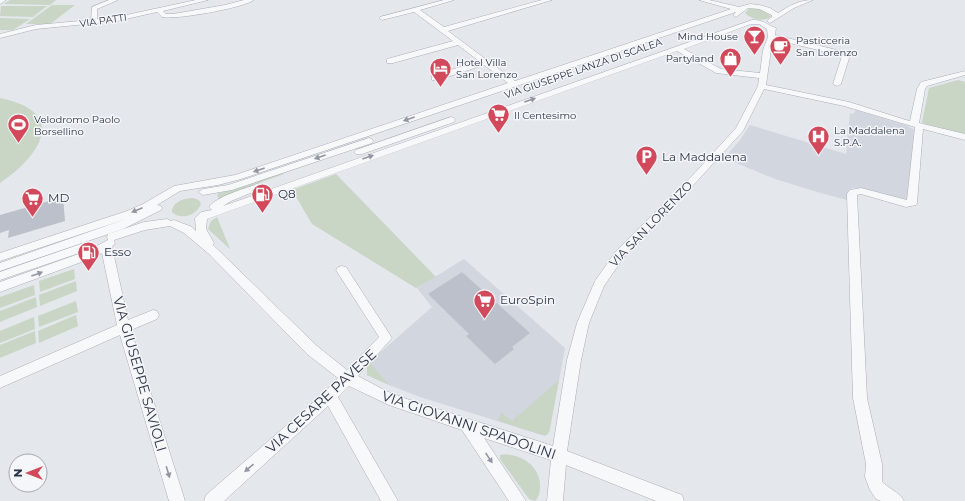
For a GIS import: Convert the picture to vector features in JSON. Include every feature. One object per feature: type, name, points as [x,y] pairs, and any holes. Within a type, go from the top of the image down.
[{"type":"street","points":[[94,22],[94,8],[115,0]]},
{"type":"street","name":"VIA PATTI","points":[[0,36],[36,27],[94,22],[205,0]]},
{"type":"street","points":[[159,10],[165,17],[226,7],[251,0]]},
{"type":"street","points":[[382,18],[450,0]]},
{"type":"street","points":[[442,30],[547,0]]},
{"type":"street","points":[[702,0],[740,10],[747,7],[777,6]]},
{"type":"street","points":[[755,21],[766,22],[775,19],[792,7],[808,0]]},
{"type":"street","points":[[785,4],[808,0]]},
{"type":"street","points":[[754,7],[770,10],[775,14],[775,19]]},
{"type":"street","points":[[415,9],[514,84]]},
{"type":"street","points":[[740,10],[743,16],[769,27],[771,35],[846,55],[837,84]]},
{"type":"street","name":"VIA GIUSEPPE LANZA DI SCALEA","points":[[0,267],[22,254],[131,213],[182,187],[225,181],[740,10]]},
{"type":"street","name":"VIA GIUSEPPE LANZA DI SCALEA","points":[[0,257],[22,254],[126,224],[147,214],[183,193],[229,188],[266,176],[735,16],[740,10]]},
{"type":"street","name":"VIA SAN LORENZO","points":[[554,501],[559,455],[574,360],[583,323],[599,284],[620,254],[734,137],[745,120],[763,81],[767,50],[774,28],[775,19]]},
{"type":"street","name":"VIA GIUSEPPE LANZA DI SCALEA","points":[[204,214],[220,202],[239,193],[739,20],[755,21]]},
{"type":"street","name":"VIA GIUSEPPE LANZA DI SCALEA","points":[[204,214],[755,21]]},
{"type":"street","points":[[390,61],[458,42]]},
{"type":"street","points":[[677,48],[719,71],[763,81],[791,93],[840,102],[904,122],[965,138]]},
{"type":"street","points":[[435,78],[484,62]]},
{"type":"street","points":[[896,501],[882,493],[875,485],[873,477],[874,464],[860,398],[852,194],[853,192],[861,191],[906,204],[912,203],[916,125],[921,89],[924,84],[965,73]]},
{"type":"street","name":"VIA GIUSEPPE LANZA DI SCALEA","points":[[266,176],[310,152]]},
{"type":"street","name":"VIA GIUSEPPE LANZA DI SCALEA","points":[[318,175],[353,154]]},
{"type":"street","name":"VIA GIOVANNI SPADOLINI","points":[[203,192],[209,194],[213,199],[213,203],[204,214],[199,228],[213,251]]},
{"type":"street","points":[[166,202],[160,210],[160,215],[163,221],[170,223]]},
{"type":"street","points":[[0,276],[130,230],[148,225],[189,222],[204,214]]},
{"type":"street","name":"VIA GIOVANNI SPADOLINI","points":[[170,223],[188,230],[213,251],[312,350],[347,378],[387,399],[559,455],[676,501]]},
{"type":"street","points":[[0,287],[91,254],[130,230]]},
{"type":"street","name":"VIA GIUSEPPE SAVIOLI","points":[[106,246],[124,328],[177,501]]},
{"type":"street","name":"VIA CESARE PAVESE","points":[[219,498],[330,396],[386,338],[342,270]]},
{"type":"street","points":[[0,382],[152,315]]},
{"type":"street","points":[[330,396],[390,501]]},
{"type":"street","points":[[467,426],[518,501]]},
{"type":"shaded area","name":"La Maddalena S.P.A.","points":[[856,110],[908,126],[914,130],[908,200],[859,188],[852,188],[848,191],[847,200],[775,179],[724,158],[740,140],[750,125],[846,154],[850,113],[853,114]]},
{"type":"shaded area","points":[[464,259],[565,348],[549,433],[545,436],[420,397],[367,375],[367,364],[432,307],[417,288]]},
{"type":"green space","points":[[10,0],[56,0],[50,5],[4,4]]},
{"type":"green space","points":[[52,5],[75,5],[50,24],[26,24]]},
{"type":"green space","points":[[1,6],[47,6],[33,17],[0,16]]},
{"type":"green space","points":[[749,9],[761,9],[771,16],[762,20],[754,18],[745,13]]},
{"type":"green space","points":[[0,18],[30,19],[13,30],[0,30]]},
{"type":"green space","points":[[958,80],[965,82],[965,134],[922,122],[929,88]]},
{"type":"green space","name":"Velodromo Paolo Borsellino","points":[[0,98],[21,105],[35,113],[41,124],[41,135],[36,147],[27,160],[15,172],[0,183]]},
{"type":"green space","points":[[283,173],[284,174],[245,188],[219,200],[217,194]]},
{"type":"green space","points":[[336,174],[436,277],[416,288],[312,224],[292,190]]},
{"type":"green space","points":[[193,198],[199,200],[201,204],[192,214],[188,216],[179,216],[172,212],[174,206],[179,201]]},
{"type":"green space","points":[[217,217],[230,249],[208,229],[211,221]]},
{"type":"green space","points":[[74,269],[75,279],[40,292],[39,281]]},
{"type":"green space","points":[[76,281],[77,291],[40,306],[39,295]]},
{"type":"green space","points":[[34,285],[35,295],[0,308],[0,297]]},
{"type":"green space","points":[[36,297],[37,307],[0,322],[0,311]]},
{"type":"green space","points":[[76,301],[78,312],[39,327],[38,316]]},
{"type":"green space","points":[[76,315],[78,326],[39,343],[38,331]]},
{"type":"green space","points":[[34,317],[35,329],[0,343],[0,331]]},
{"type":"green space","points":[[35,331],[36,343],[0,358],[0,345]]},
{"type":"green space","points":[[369,362],[389,385],[367,375],[367,364]]},
{"type":"green space","points":[[559,380],[550,428],[547,435],[542,435],[498,421],[501,412],[512,421]]},
{"type":"green space","points":[[500,455],[521,458],[528,462],[537,472],[540,490],[535,501],[529,499],[500,459]]},
{"type":"building","name":"MD","points":[[63,197],[65,221],[8,238],[9,230],[0,233],[0,215]]},
{"type":"building","name":"EuroSpin","points":[[462,272],[530,333],[512,347],[514,349],[495,364],[466,336],[469,334],[428,294]]},
{"type":"place","name":"Mind House","points":[[754,56]]},
{"type":"place","name":"Pasticceria San Lorenzo","points":[[780,66]]},
{"type":"place","name":"Partyland","points":[[730,78]]},
{"type":"place","name":"Hotel Villa San Lorenzo","points":[[440,88]]},
{"type":"place","name":"Il Centesimo","points":[[498,134]]},
{"type":"place","name":"Velodromo Paolo Borsellino","points":[[19,144]]},
{"type":"place","name":"La Maddalena S.P.A.","points":[[819,156]]},
{"type":"place","name":"La Maddalena","points":[[647,176]]},
{"type":"place","name":"Q8","points":[[262,214]]},
{"type":"place","name":"MD","points":[[32,218]]},
{"type":"place","name":"Esso","points":[[88,272]]},
{"type":"place","name":"EuroSpin","points":[[485,320]]}]
